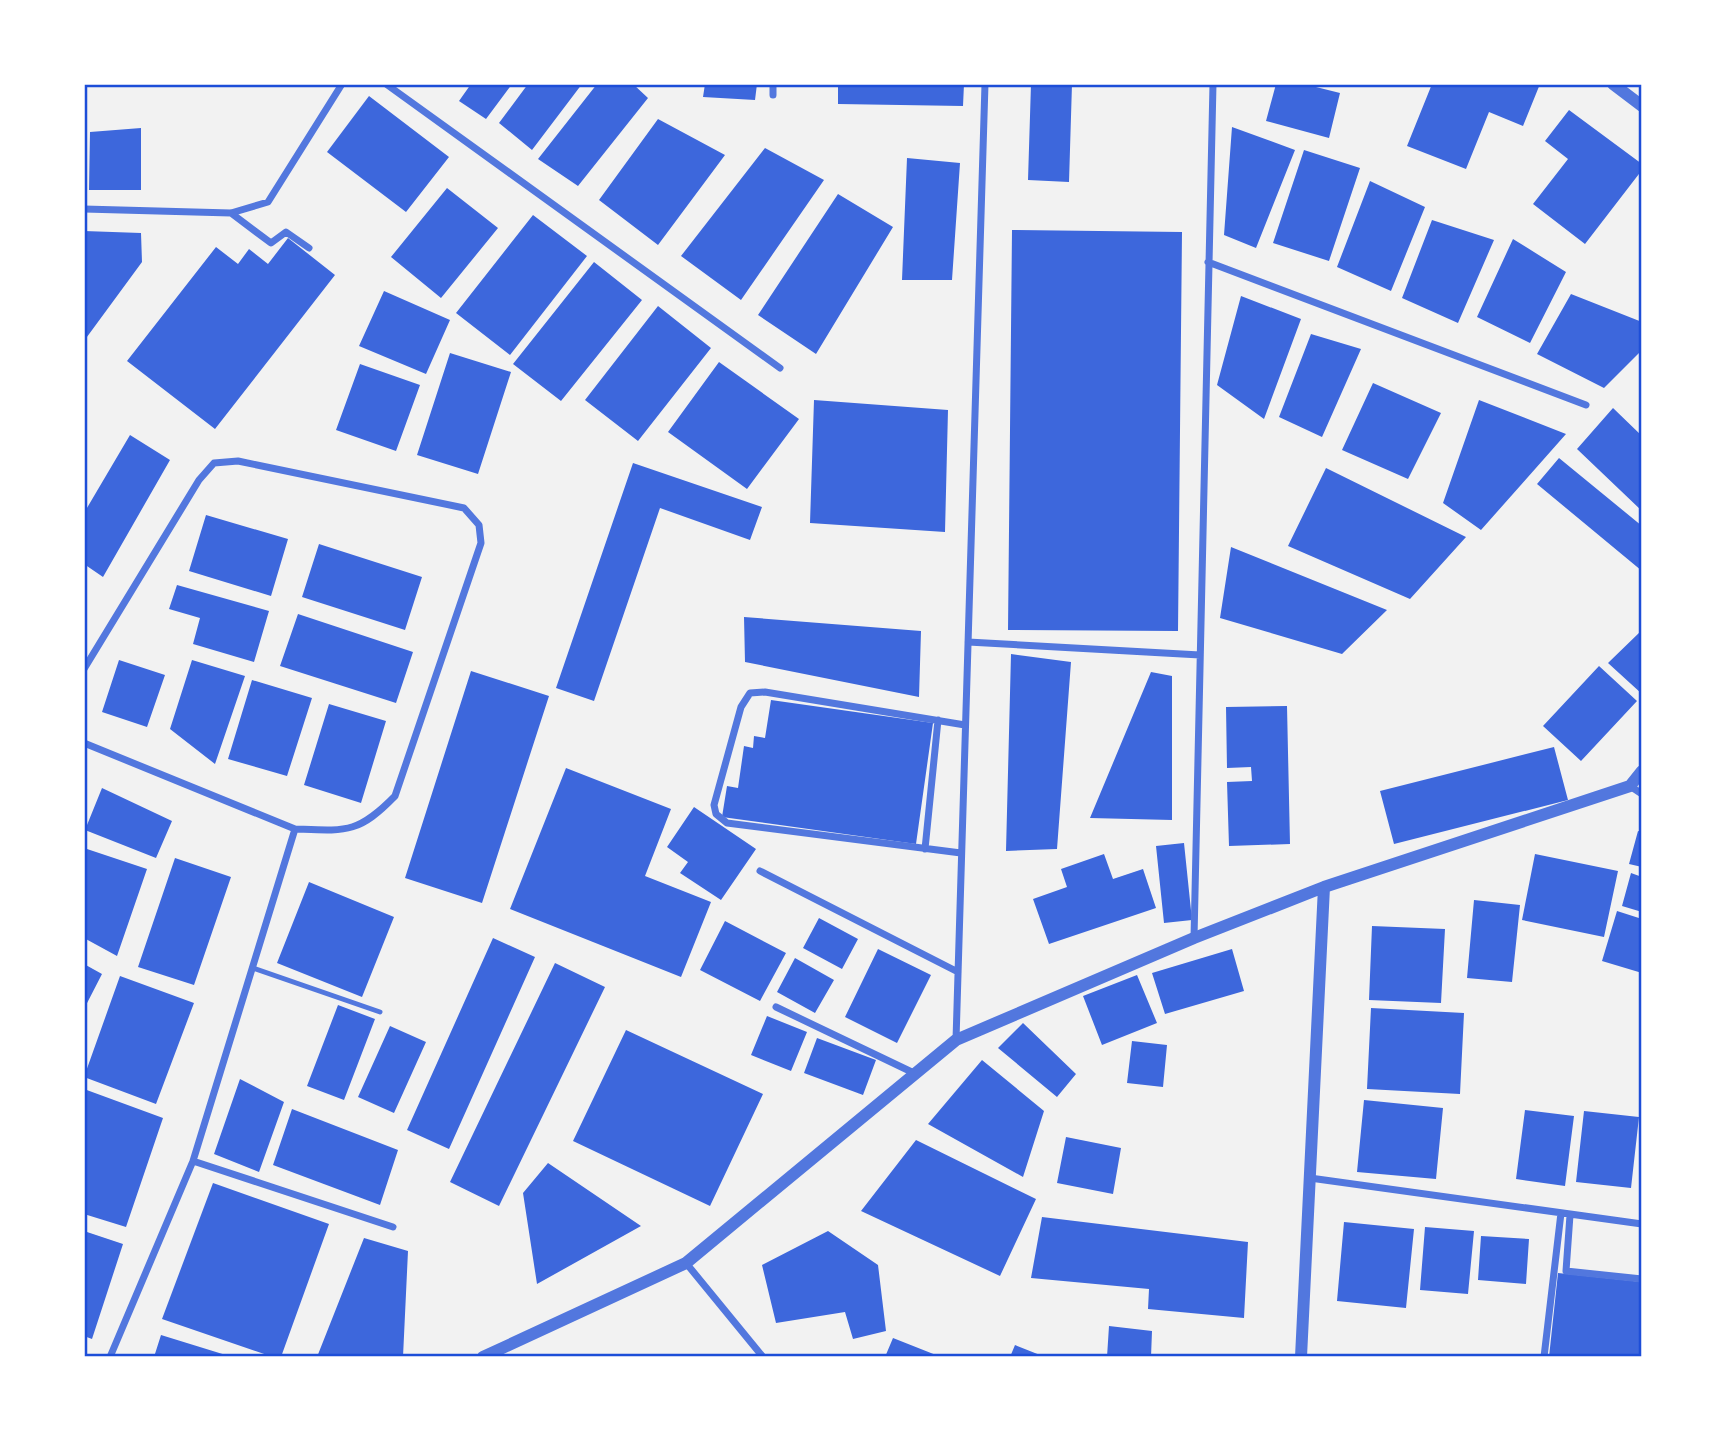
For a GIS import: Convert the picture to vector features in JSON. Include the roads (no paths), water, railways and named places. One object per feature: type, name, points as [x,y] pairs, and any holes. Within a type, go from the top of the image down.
[{"type":"street","points":[[84,209],[231,213],[268,202],[342,84]]},
{"type":"street","points":[[386,84],[780,368]]},
{"type":"street","points":[[773,84],[773,95]]},
{"type":"street","points":[[956,1040],[985,84]]},
{"type":"street","points":[[1194,938],[1213,84]]},
{"type":"street","points":[[1613,84],[1642,106]]},
{"type":"street","points":[[231,213],[271,243],[286,232],[309,248]]},
{"type":"street","points":[[1208,262],[1586,405]]},
{"type":"street","points":[[84,669],[199,480],[214,463],[238,461],[464,508],[479,525],[481,543],[395,796],[373,818],[342,831],[295,829],[84,743]]},
{"type":"street","points":[[968,642],[1200,656]]},
{"type":"street","points":[[961,853],[727,823],[716,814],[714,805],[741,707],[750,693],[765,692],[965,725]]},
{"type":"street","points":[[925,849],[938,720]]},
{"type":"street","points":[[484,1357],[686,1263],[956,1040],[1194,938],[1324,887],[1630,786],[1642,771]]},
{"type":"street","points":[[1630,786],[1642,794]]},
{"type":"street","points":[[110,1357],[193,1161],[295,829]]},
{"type":"street","points":[[760,871],[958,972]]},
{"type":"street","points":[[1301,1357],[1324,887]]},
{"type":"street","points":[[776,1007],[916,1074]]},
{"type":"street","points":[[193,1161],[393,1227]]},
{"type":"street","points":[[1310,1178],[1642,1224]]},
{"type":"street","points":[[1544,1357],[1561,1213]]},
{"type":"street","points":[[1570,1215],[1566,1271],[1642,1279]]},
{"type":"street","points":[[686,1263],[762,1357]]},
{"type":"lane","points":[[253,968],[380,1012]]}]
